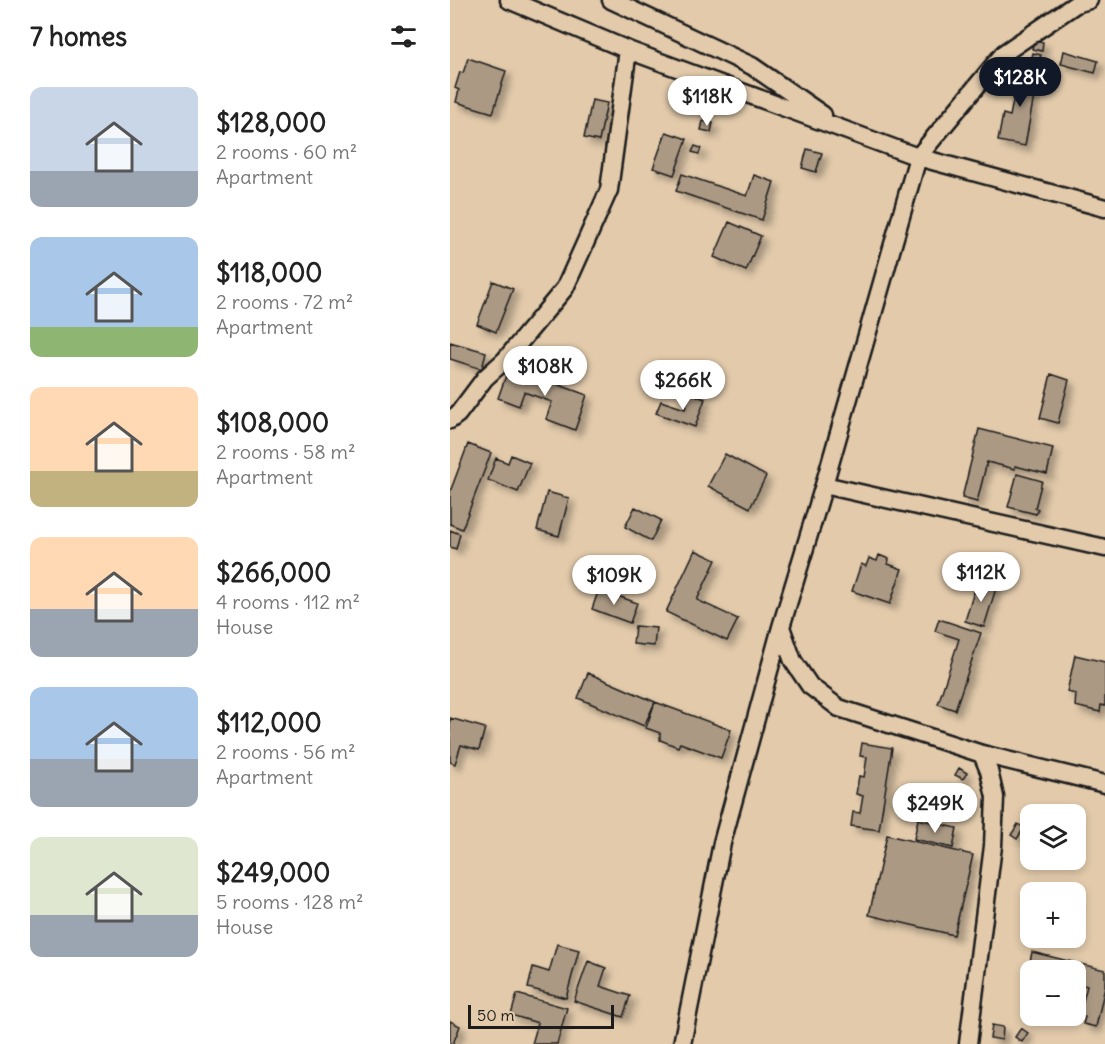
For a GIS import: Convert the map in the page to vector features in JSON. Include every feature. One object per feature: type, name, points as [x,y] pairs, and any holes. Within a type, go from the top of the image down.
[{"type":"street","points":[[509,0],[628,50],[918,156],[1105,208]]},
{"type":"street","points":[[611,0],[752,66],[845,130]]},
{"type":"street","points":[[682,1044],[722,843],[781,627],[918,156],[1004,53],[1076,4],[1089,0]]},
{"type":"street","points":[[450,420],[458,414],[485,378],[505,360],[565,288],[609,190],[628,50]]},
{"type":"street","points":[[824,485],[1105,548]]},
{"type":"street","points":[[781,627],[793,661],[810,687],[839,708],[982,754],[1105,784]]},
{"type":"street","points":[[968,1044],[993,846],[995,797],[982,754]]},
{"type":"building","points":[[1034,40],[1043,42],[1042,51],[1032,49]]},
{"type":"building","points":[[1064,51],[1098,61],[1095,73],[1061,64]]},
{"type":"building","points":[[1033,53],[1041,55],[1039,64],[1031,62]]},
{"type":"building","points":[[468,58],[506,71],[493,113],[456,102],[459,90],[455,88]]},
{"type":"building","points":[[1020,65],[1039,68],[1025,146],[998,141],[1003,114],[1010,116]]},
{"type":"building","points":[[592,100],[607,103],[599,141],[584,138]]},
{"type":"building","points":[[703,121],[713,123],[711,132],[701,130]]},
{"type":"building","points":[[666,132],[687,139],[674,175],[653,168]]},
{"type":"building","points":[[695,146],[701,148],[699,154],[692,152]]},
{"type":"building","points":[[807,149],[822,153],[816,172],[802,168]]},
{"type":"building","points":[[682,174],[747,196],[754,175],[774,182],[762,220],[676,191]]},
{"type":"building","points":[[729,222],[761,236],[746,271],[714,257]]},
{"type":"building","points":[[493,281],[513,289],[496,332],[477,324]]},
{"type":"building","points":[[450,342],[486,352],[482,369],[450,359]]},
{"type":"building","points":[[509,367],[587,395],[575,430],[546,419],[552,402],[524,392],[519,406],[498,398]]},
{"type":"building","points":[[1051,374],[1069,380],[1058,423],[1040,418]]},
{"type":"building","points":[[690,393],[705,399],[695,427],[656,413],[661,401],[685,409]]},
{"type":"building","points":[[979,429],[1053,448],[1047,474],[987,462],[977,502],[962,498]]},
{"type":"building","points":[[468,444],[491,453],[462,529],[450,524],[450,492]]},
{"type":"building","points":[[725,454],[766,476],[750,508],[708,486]]},
{"type":"building","points":[[511,455],[530,463],[518,492],[488,480],[496,458],[508,463]]},
{"type":"building","points":[[1017,474],[1042,481],[1035,508],[1038,509],[1036,514],[1008,507]]},
{"type":"building","points":[[547,492],[569,498],[559,536],[537,530]]},
{"type":"building","points":[[635,507],[661,520],[651,541],[625,527]]},
{"type":"building","points":[[450,530],[460,534],[456,549],[450,547]]},
{"type":"building","points":[[695,550],[716,560],[697,600],[738,619],[727,641],[666,612]]},
{"type":"building","points":[[879,555],[889,559],[888,564],[902,569],[890,604],[852,591],[861,564],[866,566],[869,558],[877,561]]},
{"type":"building","points":[[978,579],[997,585],[984,627],[965,621]]},
{"type":"building","points":[[599,589],[637,603],[630,623],[592,609]]},
{"type":"building","points":[[939,619],[981,633],[955,710],[938,704],[959,639],[935,631]]},
{"type":"building","points":[[635,626],[656,628],[654,646],[633,644]]},
{"type":"building","points":[[1075,655],[1105,662],[1105,706],[1101,705],[1100,712],[1075,706],[1076,694],[1067,692]]},
{"type":"building","points":[[588,673],[655,702],[644,726],[578,698]]},
{"type":"building","points":[[655,702],[731,730],[721,758],[680,743],[678,747],[660,740],[660,733],[646,728]]},
{"type":"building","points":[[450,718],[485,728],[479,750],[461,745],[455,764],[450,762]]},
{"type":"building","points":[[862,743],[892,748],[879,830],[851,826],[853,812],[860,813],[863,796],[856,794],[859,776],[864,777],[867,757],[860,756]]},
{"type":"building","points":[[959,768],[967,773],[963,779],[955,775]]},
{"type":"building","points":[[918,819],[957,828],[953,848],[914,839]]},
{"type":"building","points":[[1018,824],[1020,825],[1020,834],[1017,839],[1011,835]]},
{"type":"building","points":[[887,835],[973,855],[954,935],[869,915]]},
{"type":"building","points":[[557,944],[579,950],[566,998],[528,988],[533,967],[549,972]]},
{"type":"building","points":[[1032,952],[1064,960],[1030,960]]},
{"type":"building","points":[[588,961],[606,968],[600,986],[630,996],[623,1017],[574,1001]]},
{"type":"building","points":[[1086,965],[1105,970],[1105,987],[1096,1027],[1086,1025]]},
{"type":"building","points":[[517,994],[567,1008],[557,1044],[532,1044],[538,1023],[511,1015]]},
{"type":"building","points":[[450,1021],[460,1026],[453,1044],[450,1044]]},
{"type":"building","points":[[992,1025],[1003,1027],[1002,1040],[990,1038]]},
{"type":"building","points":[[1021,1028],[1028,1033],[1022,1042],[1015,1037]]}]
